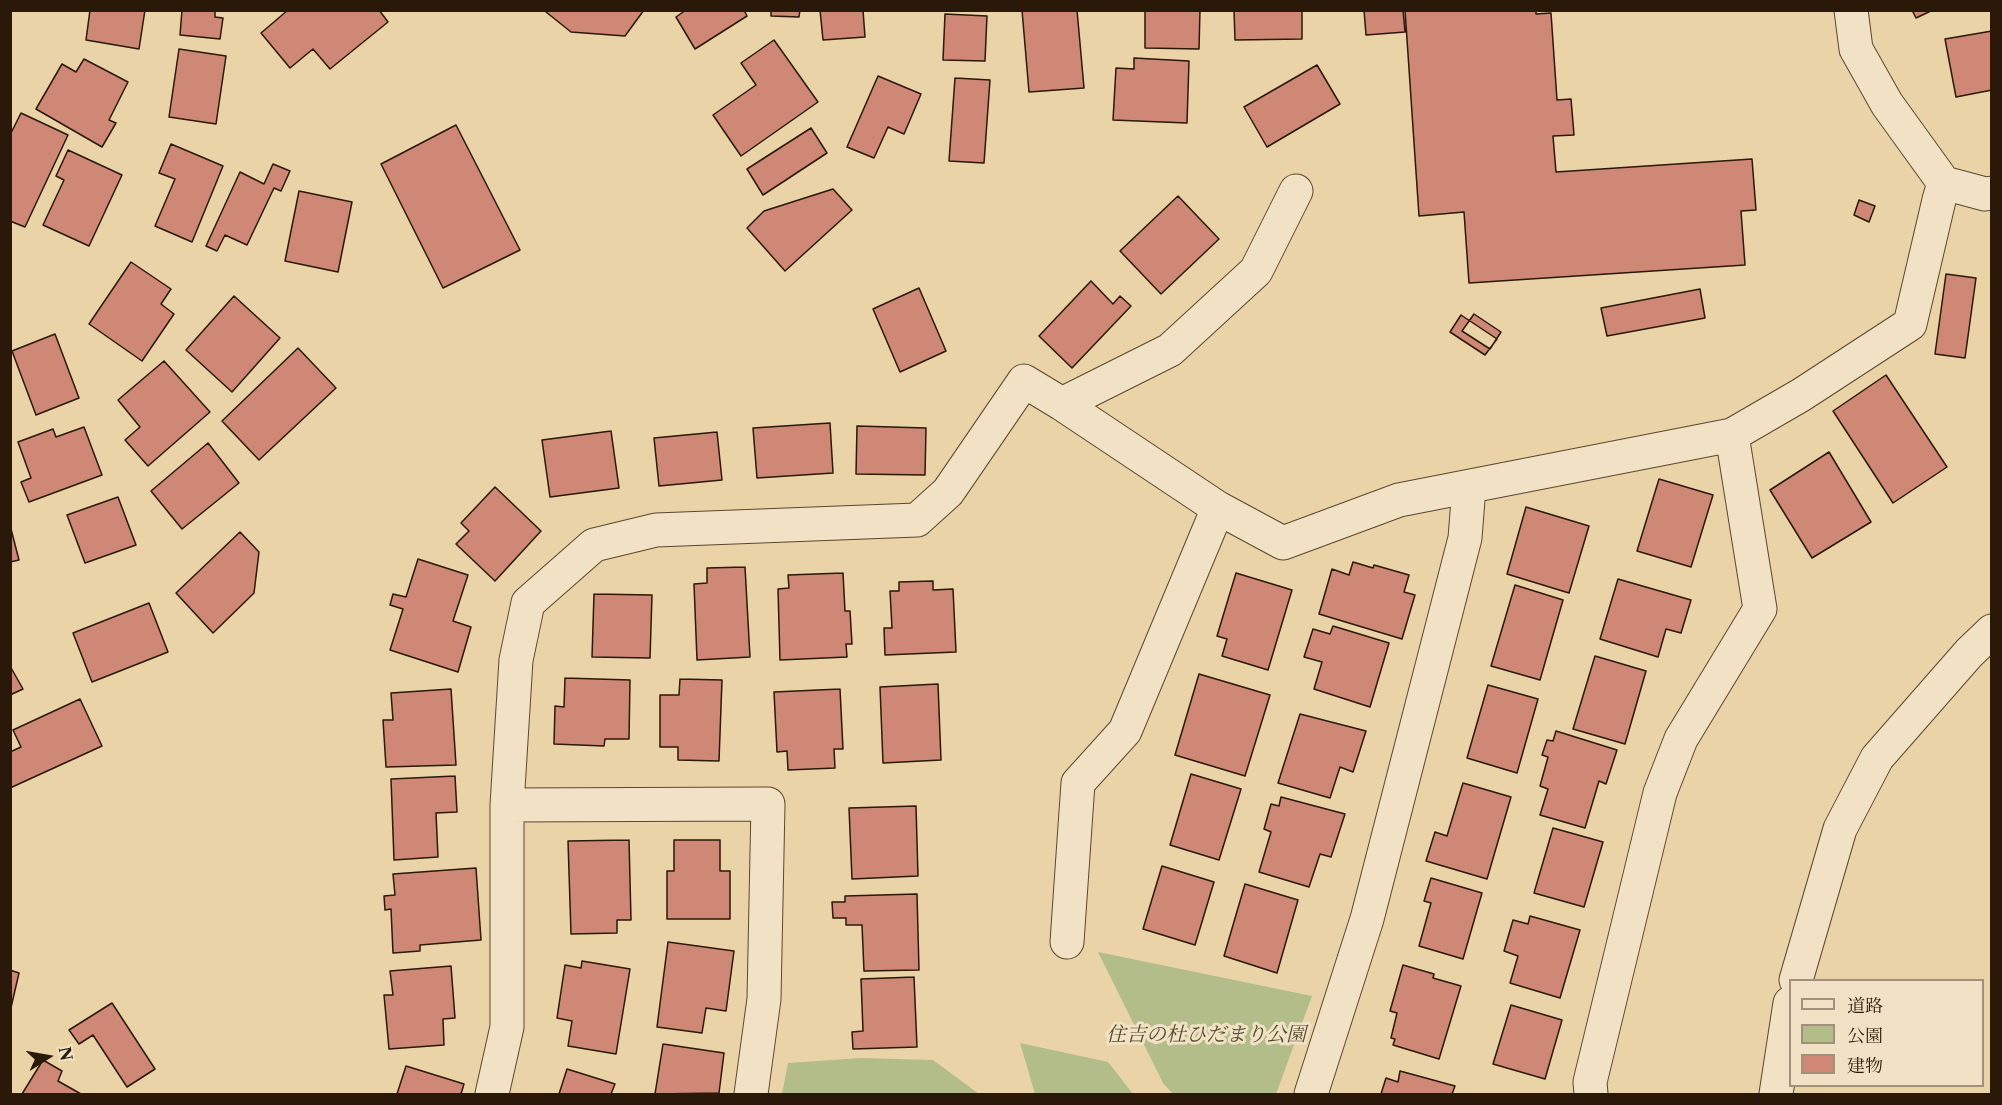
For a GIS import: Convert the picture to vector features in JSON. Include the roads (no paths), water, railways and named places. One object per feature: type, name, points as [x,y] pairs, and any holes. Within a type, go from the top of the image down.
[{"type":"street","points":[[1851,10],[1856,49],[1887,104],[1944,183],[1984,194],[1992,193]]},
{"type":"street","points":[[492,1095],[507,1027],[507,805],[516,660],[528,603],[594,545],[656,530],[917,520],[948,492],[1024,381],[1218,508],[1283,543],[1399,500],[1732,435],[1910,324],[1944,183]]},
{"type":"street","points":[[1062,404],[1170,350],[1256,271],[1296,191]]},
{"type":"street","points":[[1591,1095],[1590,1083],[1660,793],[1681,739],[1760,609],[1732,435]]},
{"type":"street","points":[[1311,1095],[1367,919],[1397,803],[1465,538],[1468,487]]},
{"type":"street","points":[[1067,942],[1078,783],[1125,731],[1218,508]]},
{"type":"street","points":[[1797,979],[1840,829],[1877,758],[1969,653],[1992,631]]},
{"type":"street","points":[[507,805],[768,804],[764,999],[751,1095]]},
{"type":"street","points":[[1776,1095],[1789,1016]]},
{"type":"park label","name":"住吉の杜ひだまり公園","points":[[1206,1035]]}]
